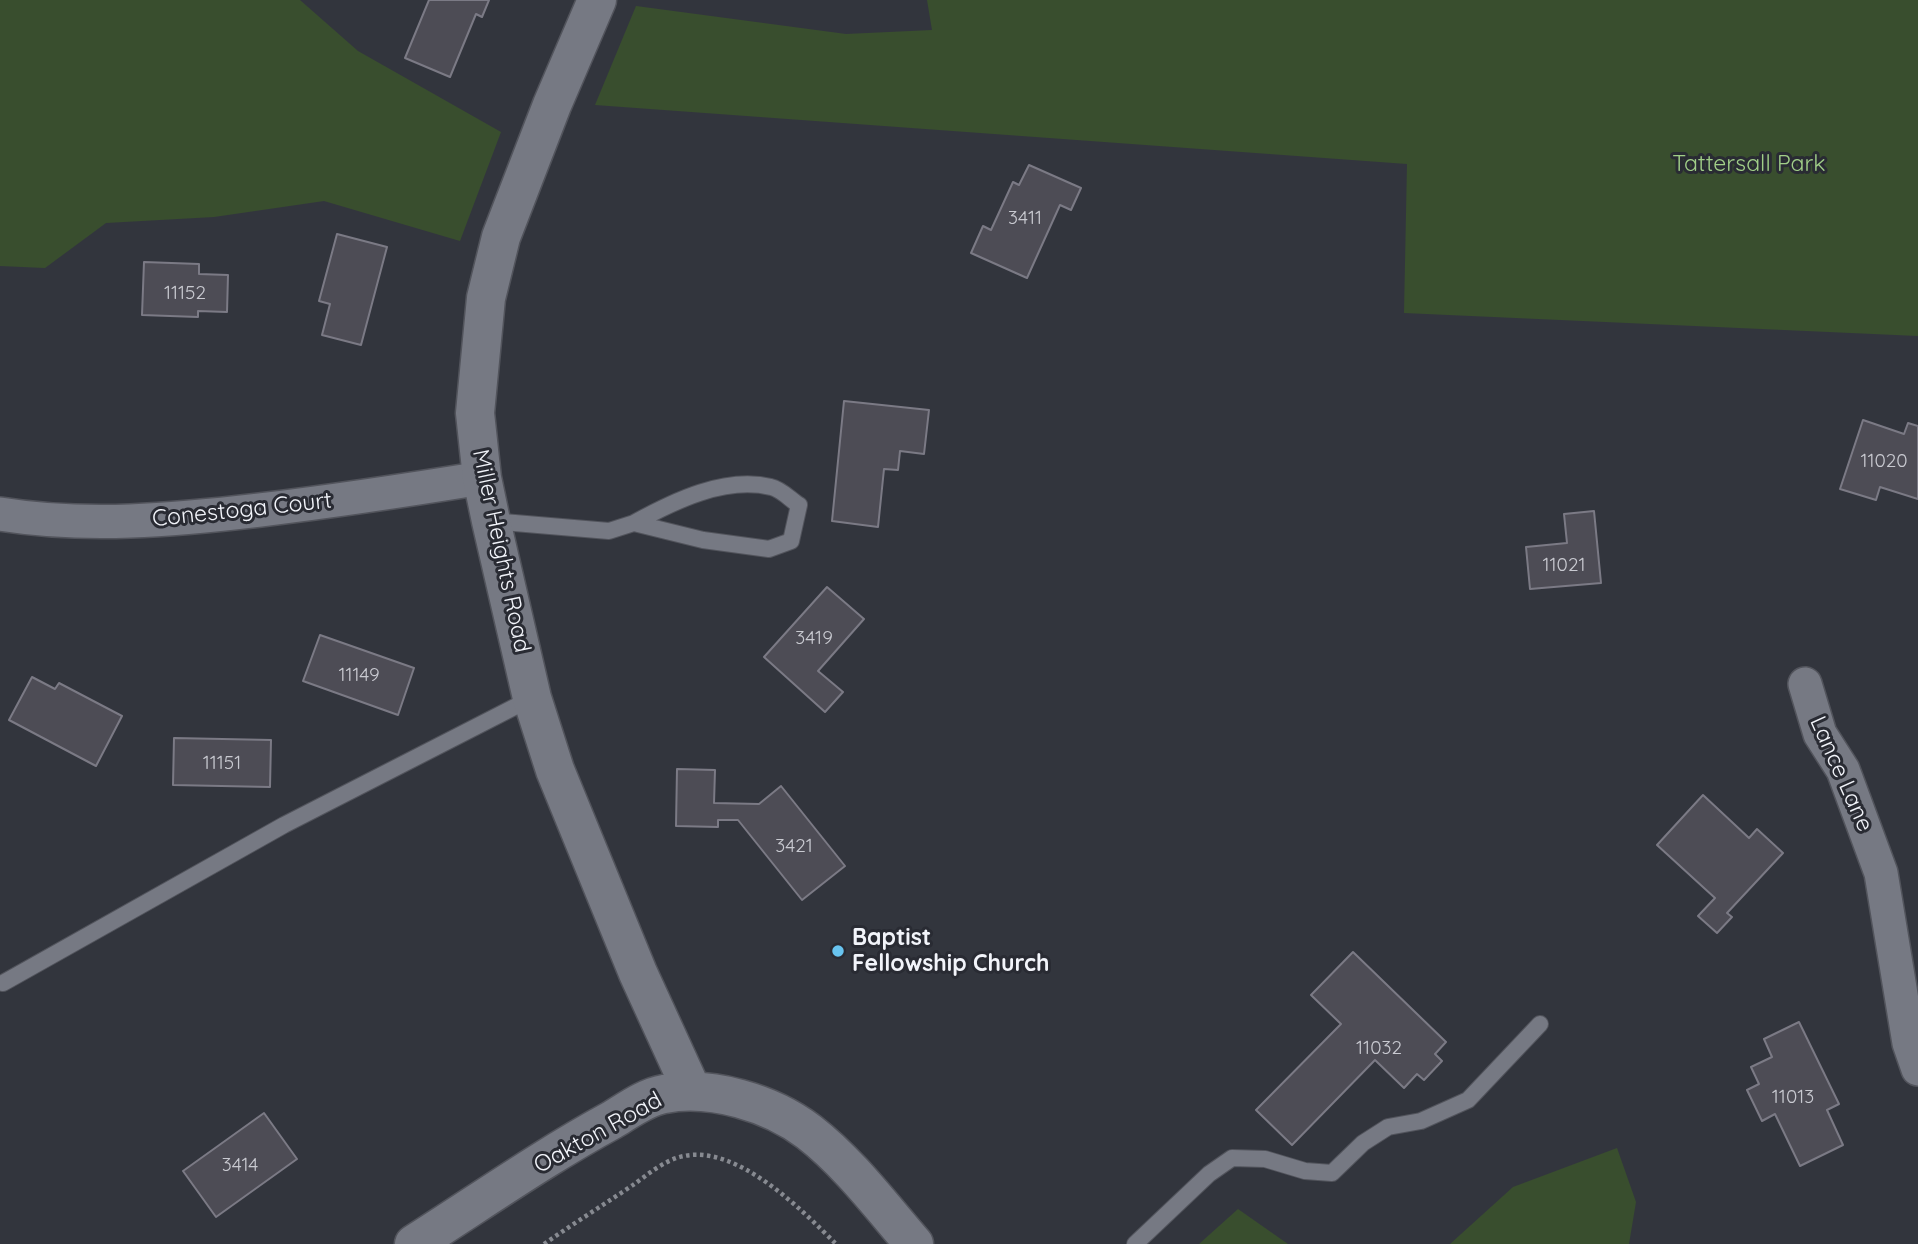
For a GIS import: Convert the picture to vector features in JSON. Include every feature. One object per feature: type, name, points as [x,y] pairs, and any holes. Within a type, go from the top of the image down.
[{"type":"street","name":"Miller Heights Road","points":[[597,0],[501,237],[486,298],[475,414],[482,478],[491,521],[532,698],[555,770],[638,973],[692,1091]]},
{"type":"street","name":"Conestoga Court","points":[[0,514],[57,522],[122,522],[209,516],[336,501],[482,478]]},
{"type":"street","name":"Lance Lane","points":[[1804,684],[1820,734],[1843,770],[1881,873],[1909,1043],[1918,1069]]},
{"type":"street","name":"Oakton Road","points":[[414,1244],[584,1135],[662,1094],[692,1091],[760,1106],[787,1117],[802,1127],[846,1166],[914,1244]]},
{"type":"lane","points":[[491,521],[609,531],[634,523],[660,508],[727,485],[774,487],[799,505],[791,541],[769,549],[703,540],[634,523]]},
{"type":"lane","points":[[3,983],[284,825],[532,698]]},
{"type":"lane","points":[[1135,1244],[1209,1174],[1232,1158],[1265,1158],[1305,1171],[1332,1173],[1363,1143],[1388,1128],[1421,1121],[1468,1100],[1539,1024]]},
{"type":"path","points":[[544,1244],[653,1171],[682,1156],[700,1155],[720,1160],[767,1182],[793,1202],[836,1244]]},
{"type":"green space","points":[[0,0],[300,0],[358,51],[501,132],[460,241],[324,201],[214,217],[106,223],[45,268],[0,266]]},
{"type":"green space","name":"Tattersall Park","points":[[927,0],[1918,0],[1918,336],[1404,313],[1407,164],[595,105],[636,6],[846,34],[932,30]]},
{"type":"green space","points":[[1617,1148],[1636,1202],[1629,1244],[1450,1244],[1513,1187]]},
{"type":"green space","points":[[1238,1209],[1288,1244],[1199,1244]]},
{"type":"building","points":[[429,0],[489,0],[482,17],[476,14],[450,77],[405,58]]},
{"type":"building","points":[[1029,165],[1081,188],[1071,210],[1060,205],[1027,278],[971,253],[983,226],[991,230],[1013,182],[1019,185]]},
{"type":"building","points":[[337,234],[387,247],[361,345],[322,335],[330,304],[319,301]]},
{"type":"building","points":[[144,262],[199,264],[199,274],[228,275],[227,312],[198,311],[198,317],[142,315]]},
{"type":"building","points":[[844,401],[929,410],[924,454],[900,451],[898,470],[884,469],[878,527],[832,521]]},
{"type":"building","points":[[1863,420],[1904,434],[1908,423],[1918,426],[1918,499],[1880,487],[1876,500],[1840,489]]},
{"type":"building","points":[[1594,511],[1601,583],[1530,589],[1526,547],[1567,543],[1564,514]]},
{"type":"building","points":[[827,587],[864,619],[818,671],[843,692],[825,712],[764,657]]},
{"type":"building","points":[[320,635],[414,668],[398,715],[303,681]]},
{"type":"building","points":[[32,677],[55,689],[59,683],[122,716],[96,766],[9,720]]},
{"type":"building","points":[[174,738],[271,740],[270,787],[173,785]]},
{"type":"building","points":[[677,769],[715,770],[714,803],[759,804],[781,786],[845,866],[802,900],[738,820],[718,820],[718,827],[676,826]]},
{"type":"building","points":[[1703,795],[1749,838],[1757,829],[1783,853],[1727,913],[1732,917],[1717,933],[1698,916],[1715,898],[1657,845]]},
{"type":"building","points":[[1353,952],[1446,1042],[1435,1054],[1442,1061],[1424,1080],[1417,1074],[1404,1088],[1375,1060],[1292,1145],[1256,1110],[1341,1024],[1311,995]]},
{"type":"building","points":[[1799,1022],[1839,1104],[1827,1110],[1843,1145],[1800,1166],[1775,1114],[1762,1121],[1747,1090],[1759,1084],[1751,1067],[1772,1057],[1764,1039]]},
{"type":"building","points":[[264,1113],[297,1159],[216,1217],[183,1171]]},
{"type":"place","name":"Baptist Fellowship Church","points":[[838,951]]}]
